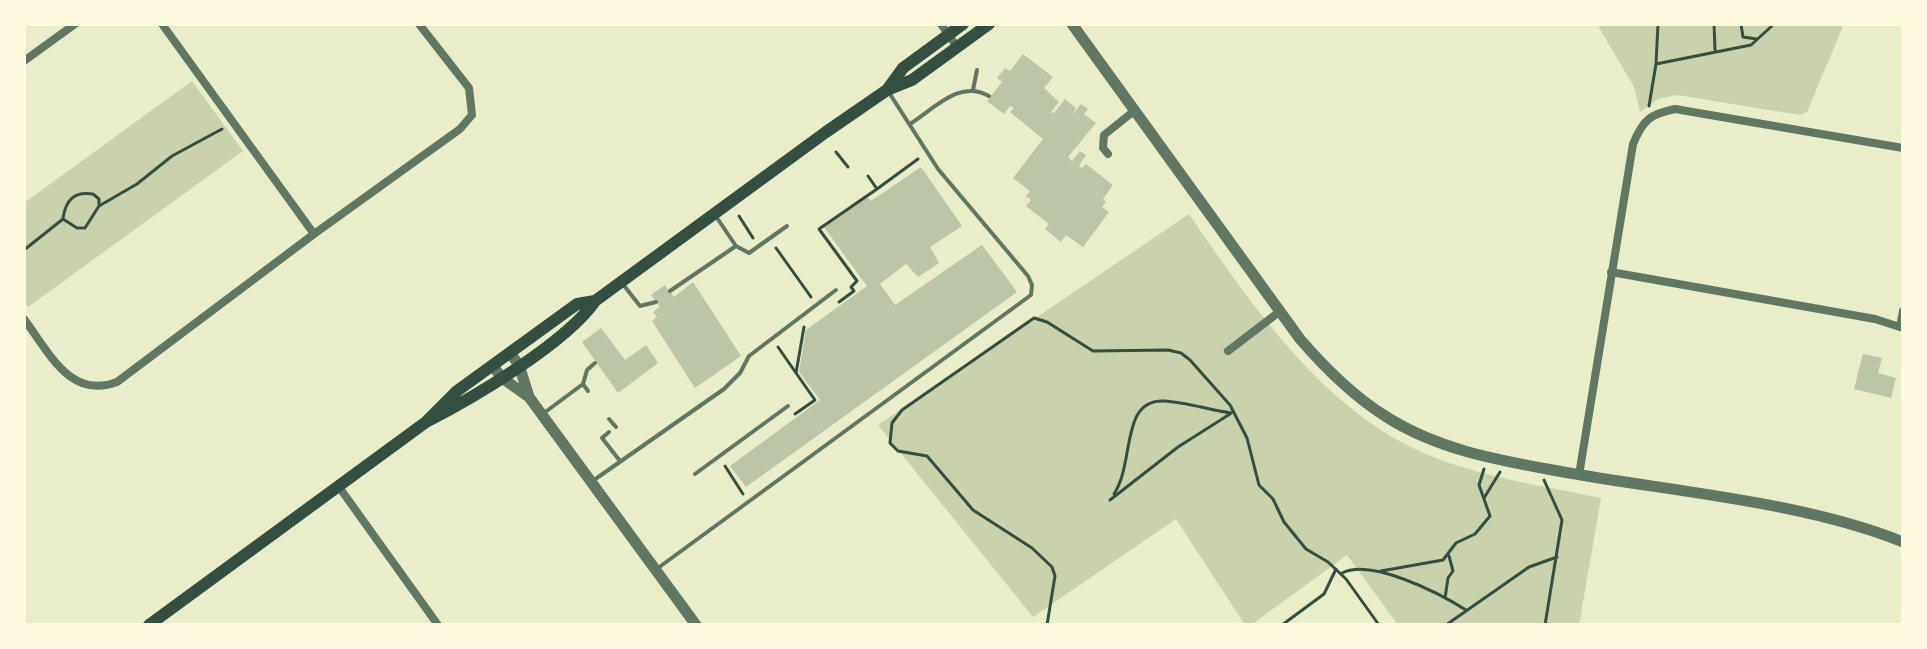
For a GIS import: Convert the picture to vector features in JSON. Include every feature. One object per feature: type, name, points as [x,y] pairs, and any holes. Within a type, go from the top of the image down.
[{"type":"main road","points":[[887,90],[903,68],[945,30],[964,24]]},
{"type":"main road","points":[[149,625],[426,422],[502,378],[585,316],[595,301],[887,90],[912,80],[989,24]]},
{"type":"main road","points":[[426,422],[457,391],[577,304],[595,301]]},
{"type":"street","points":[[24,61],[75,24]]},
{"type":"street","points":[[162,24],[314,234]]},
{"type":"street","points":[[24,319],[69,378],[79,385],[104,387],[117,382],[460,129],[472,115],[469,88],[419,24]]},
{"type":"street","points":[[964,24],[973,35]]},
{"type":"street","points":[[1072,24],[1279,312],[1339,381],[1400,424],[1461,451],[1579,475],[1802,513],[1874,530],[1903,542]]},
{"type":"street","points":[[945,30],[957,47]]},
{"type":"street","points":[[1579,475],[1633,144],[1641,123],[1654,113],[1675,109],[1903,148]]},
{"type":"street","points":[[1108,154],[1103,148],[1104,135],[1134,111]]},
{"type":"street","points":[[1611,272],[1875,319],[1902,327],[1903,311]]},
{"type":"street","points":[[1228,351],[1279,312]]},
{"type":"street","points":[[510,353],[519,365],[529,397]]},
{"type":"street","points":[[493,366],[502,378],[529,397],[696,625]]},
{"type":"street","points":[[339,487],[438,625]]},
{"type":"lane","points":[[973,90],[977,70]]},
{"type":"lane","points":[[656,569],[1031,295],[1032,285],[1028,276],[938,169],[887,90]]},
{"type":"lane","points":[[910,124],[954,94],[973,90],[989,96]]},
{"type":"lane","points":[[715,215],[736,246],[749,253],[787,226]]},
{"type":"lane","points":[[670,291],[736,246]]},
{"type":"lane","points":[[622,283],[640,306],[656,302]]},
{"type":"lane","points":[[592,482],[724,389],[740,373],[749,356],[836,290]]},
{"type":"lane","points":[[542,414],[583,384],[587,370],[595,363]]},
{"type":"lane","points":[[583,384],[588,391]]},
{"type":"lane","points":[[695,474],[788,406]]},
{"type":"lane","points":[[609,419],[616,427]]},
{"type":"lane","points":[[609,432],[602,438],[620,461]]},
{"type":"path","points":[[1649,108],[1647,101],[1656,64],[1658,24]]},
{"type":"path","points":[[1714,24],[1715,50]]},
{"type":"path","points":[[1741,24],[1747,46]]},
{"type":"path","points":[[1656,64],[1747,46],[1774,24]]},
{"type":"path","points":[[1745,39],[1758,40]]},
{"type":"path","points":[[63,219],[77,228],[85,228],[99,206],[137,184],[172,156],[226,127]]},
{"type":"path","points":[[836,152],[848,167]]},
{"type":"path","points":[[833,306],[854,291],[851,287],[857,281],[819,229],[918,159]]},
{"type":"path","points":[[868,176],[877,189]]},
{"type":"path","points":[[24,250],[63,219],[66,203],[75,195],[93,194],[99,199],[99,206]]},
{"type":"path","points":[[739,216],[753,238]]},
{"type":"path","points":[[776,248],[812,298]]},
{"type":"path","points":[[1047,625],[1055,576],[1052,567],[1032,548],[973,510],[927,456],[893,448],[890,433],[896,416],[1034,318],[1041,318],[1093,351],[1181,353],[1232,413],[1247,438],[1259,485],[1273,499],[1284,522],[1306,549],[1340,573],[1379,625]]},
{"type":"path","points":[[794,335],[812,321]]},
{"type":"path","points":[[796,373],[802,329]]},
{"type":"path","points":[[786,341],[777,348],[815,400],[792,417]]},
{"type":"path","points":[[1110,500],[1126,472],[1129,431],[1143,405],[1148,402],[1174,402],[1232,413]]},
{"type":"path","points":[[1114,494],[1232,413]]},
{"type":"path","points":[[735,458],[723,470],[736,490],[743,494]]},
{"type":"path","points":[[1381,571],[1435,563],[1449,556],[1456,543],[1475,534],[1488,520],[1479,480],[1484,469]]},
{"type":"path","points":[[1484,498],[1500,472]]},
{"type":"path","points":[[1544,480],[1562,520],[1545,625]]},
{"type":"path","points":[[1445,598],[1448,578],[1453,571],[1449,556]]},
{"type":"path","points":[[1446,625],[1529,567],[1557,557]]},
{"type":"path","points":[[1340,573],[1358,567],[1381,571],[1466,610]]},
{"type":"path","points":[[1282,625],[1324,594],[1336,569]]},
{"type":"green space","points":[[1597,24],[1844,24],[1807,112],[1800,115],[1677,95],[1658,99],[1640,112],[1634,87]]},
{"type":"green space","points":[[192,81],[243,151],[28,307],[24,302],[24,203]]},
{"type":"green space","points":[[1189,214],[1283,341],[1339,398],[1370,422],[1403,443],[1450,463],[1601,498],[1579,625],[1398,625],[1347,555],[1251,625],[1245,625],[1176,519],[1033,617],[878,425]]},
{"type":"building","points":[[1023,54],[1053,77],[1044,88],[1059,102],[1051,112],[1054,113],[1065,99],[1076,108],[1071,116],[1081,104],[1088,109],[1084,114],[1096,123],[1068,157],[1072,161],[1080,151],[1086,155],[1079,166],[1082,168],[1086,164],[1113,185],[1103,199],[1106,202],[1102,207],[1109,212],[1083,247],[1066,235],[1061,242],[1045,229],[1049,224],[1026,206],[1031,200],[1026,196],[1030,191],[1013,178],[1043,139],[1010,112],[1014,108],[1010,106],[1004,114],[987,101],[1002,82],[997,78],[1005,68],[1010,71]]},
{"type":"building","points":[[921,167],[962,226],[930,247],[939,263],[918,277],[906,264],[880,284],[895,305],[982,245],[1017,292],[746,487],[730,466],[820,400],[799,372],[806,330],[867,286],[823,226],[865,195],[871,201]]},
{"type":"building","points":[[693,282],[741,356],[695,388],[652,321],[657,317],[653,312],[660,307],[651,295],[665,285],[674,297]]},
{"type":"building","points":[[601,328],[625,360],[646,345],[658,363],[618,393],[582,342]]},
{"type":"building","points":[[1863,354],[1882,358],[1878,373],[1896,378],[1891,398],[1854,389]]}]
